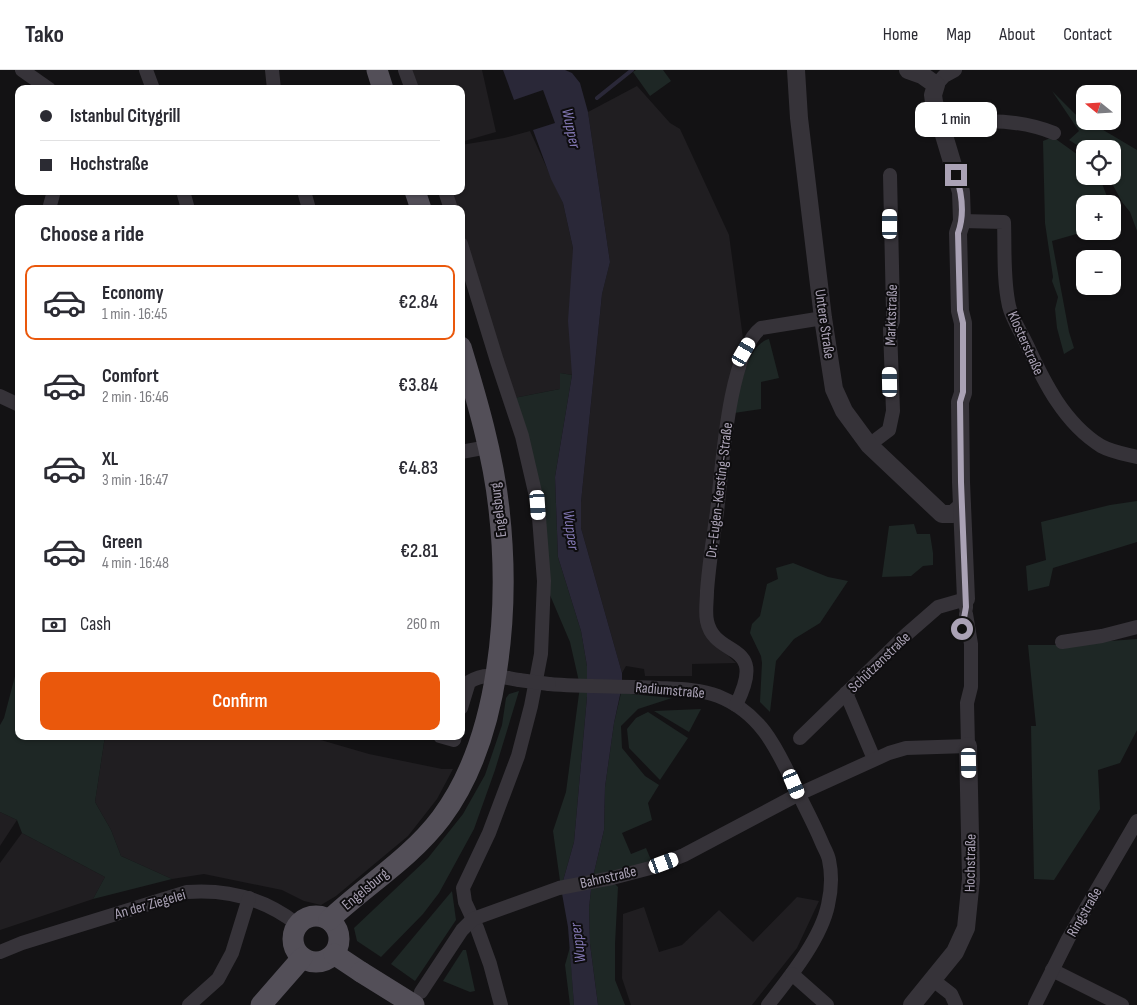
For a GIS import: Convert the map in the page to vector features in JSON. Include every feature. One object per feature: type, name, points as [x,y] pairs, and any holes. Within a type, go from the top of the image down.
[{"type":"main road","points":[[377,70],[382,85]]},
{"type":"main road","name":"Engelsburg","points":[[329,920],[415,848],[440,819],[467,776],[479,742],[495,676],[501,628],[503,572],[499,508],[488,447],[465,362]]},
{"type":"main road","points":[[313,916],[324,917],[329,920],[337,929],[339,935],[338,946],[334,954],[328,960],[317,963],[302,958],[295,950],[292,940],[292,934],[297,924],[307,917],[313,916]]},
{"type":"main road","points":[[334,954],[361,972],[418,998]]},
{"type":"main road","points":[[261,1005],[302,958]]},
{"type":"street","points":[[22,70],[43,85]]},
{"type":"street","points":[[146,70],[152,85]]},
{"type":"street","points":[[405,70],[411,85]]},
{"type":"street","name":"Untere Straße","points":[[796,70],[799,118],[823,318],[834,389],[844,411],[870,445],[942,514],[965,554]]},
{"type":"street","points":[[908,70],[922,75],[936,85],[944,76],[955,70]]},
{"type":"street","name":"Hochstraße","points":[[912,1005],[950,959],[966,928],[969,906],[971,854],[967,703],[971,687],[971,644],[966,607],[960,402],[963,392],[963,323],[960,310],[958,233],[962,221],[961,192],[934,102],[933,90],[936,85]]},
{"type":"street","points":[[941,126],[998,122],[1040,127],[1054,133]]},
{"type":"street","name":"Marktstraße","points":[[870,445],[889,430],[892,411],[890,329],[893,321],[893,311],[890,175]]},
{"type":"street","name":"Klosterstraße","points":[[962,221],[1004,222],[1010,310],[1044,382],[1068,416],[1088,436],[1100,445],[1113,451],[1137,457]]},
{"type":"street","points":[[465,257],[522,436],[538,505],[544,581],[540,654],[531,706],[518,756],[489,833],[463,888],[465,902],[490,964],[501,1005]]},
{"type":"street","name":"Dr.-Eugen-Kersting-Straße","points":[[736,705],[746,680],[746,665],[742,657],[718,639],[711,631],[706,619],[709,566],[728,415],[744,352],[756,331],[761,328],[823,318]]},
{"type":"street","points":[[0,396],[15,403]]},
{"type":"street","points":[[465,451],[488,447]]},
{"type":"street","points":[[942,514],[953,514],[962,506]]},
{"type":"street","name":"Schützenstraße","points":[[800,738],[907,634],[938,607],[966,607]]},
{"type":"street","points":[[1062,642],[1102,636],[1137,627]]},
{"type":"street","points":[[465,695],[469,682],[478,676],[495,676]]},
{"type":"street","name":"Radiumstraße","points":[[495,676],[549,684],[692,690],[709,693],[736,705],[756,721],[780,755],[810,814],[829,859],[830,883],[828,905],[822,924],[792,974],[768,1005]]},
{"type":"street","points":[[846,693],[874,759]]},
{"type":"street","name":"Bahnstraße","points":[[472,919],[559,888],[654,867],[684,856],[799,794],[874,759],[906,748],[968,746]]},
{"type":"street","name":"Ringstraße","points":[[1035,1005],[1077,923],[1137,821]]},
{"type":"street","name":"An der Ziegelei","points":[[0,952],[187,892],[213,891],[249,898],[275,909],[297,924]]},
{"type":"street","points":[[189,1005],[218,979],[232,953],[249,898]]},
{"type":"street","points":[[418,998],[462,930],[472,919]]},
{"type":"street","points":[[1052,970],[1122,1005]]},
{"type":"street","points":[[792,974],[827,1005]]},
{"type":"street","points":[[933,980],[948,991],[956,1005]]},
{"type":"shaded area","points":[[407,70],[482,70],[496,132],[465,141],[465,85],[412,85]]},
{"type":"shaded area","points":[[636,70],[663,70],[671,81],[650,96],[633,72]]},
{"type":"shaded area","points":[[637,86],[670,123],[680,129],[729,235],[743,338],[735,373],[710,535],[714,643],[736,663],[692,664],[692,676],[645,676],[644,669],[626,666],[622,673],[581,528],[581,502],[602,294],[610,262],[588,112]]},
{"type":"shaded area","points":[[1052,91],[1076,115],[1076,127]]},
{"type":"shaded area","points":[[1103,130],[1120,140],[1076,140],[1076,144],[1069,140],[1079,131]]},
{"type":"shaded area","points":[[530,131],[563,203],[573,248],[572,375],[560,373],[560,389],[514,398],[465,256],[465,205],[450,205],[446,195],[465,195],[465,144],[504,138]]},
{"type":"shaded area","points":[[1053,137],[1076,154],[1076,185],[1103,185],[1106,195],[1076,195],[1076,234],[1052,241],[1069,332],[1074,348],[1064,354],[1057,328],[1055,309],[1058,297],[1052,281],[1045,223],[1043,141]]},
{"type":"shaded area","points":[[1121,141],[1137,150],[1137,231],[1130,212],[1121,200],[1121,195],[1118,195],[1113,185],[1121,185]]},
{"type":"shaded area","points":[[769,339],[779,378],[761,382],[761,409],[734,413],[749,360],[761,343]]},
{"type":"shaded area","points":[[560,373],[572,375],[555,477],[558,557],[581,631],[587,666],[587,697],[574,842],[561,888],[553,831],[566,792],[580,686],[570,642],[544,581],[514,398],[560,389]]},
{"type":"shaded area","points":[[1137,501],[1137,542],[1053,568],[1049,586],[1028,591],[1026,566],[1046,560],[1041,522],[1110,505]]},
{"type":"shaded area","points":[[914,524],[917,534],[930,534],[933,565],[923,566],[911,576],[882,577],[889,526]]},
{"type":"shaded area","points":[[793,563],[828,577],[848,581],[820,623],[794,639],[776,661],[770,712],[760,702],[761,656],[750,633],[752,624],[760,616],[767,584],[778,579],[776,568]]},
{"type":"shaded area","points":[[1137,639],[1137,730],[1120,763],[1098,770],[1100,809],[1054,880],[1034,879],[1031,726],[1036,726],[1028,645],[1056,645]]},
{"type":"shaded area","points":[[15,676],[15,740],[104,740],[95,802],[111,830],[121,856],[172,879],[93,899],[105,877],[22,833],[17,820],[0,812],[0,725],[4,718]]},
{"type":"shaded area","points":[[519,691],[495,770],[474,829],[439,893],[423,914],[381,957],[357,941],[354,928],[428,858],[463,814],[485,775],[502,725],[506,698],[509,694]]},
{"type":"shaded area","points":[[621,693],[672,698],[638,709],[621,726],[622,748],[645,776],[659,785],[648,803],[652,820],[622,833],[631,854],[646,848],[654,867],[613,882],[618,887],[615,980],[625,1005],[598,1005],[590,944],[589,908],[592,881],[604,830],[605,787],[614,723]]},
{"type":"shaded area","points":[[701,709],[689,732],[654,711]]},
{"type":"shaded area","points":[[648,712],[688,738],[660,780],[629,748],[627,729],[636,718]]},
{"type":"shaded area","points":[[104,740],[321,740],[369,754],[442,769],[453,769],[437,799],[408,836],[336,896],[321,905],[304,901],[282,890],[204,874],[172,879],[121,856],[111,830],[95,802]]},
{"type":"shaded area","points":[[0,812],[17,820],[0,846]]},
{"type":"shaded area","points":[[22,833],[105,877],[93,899],[0,930],[0,863]]},
{"type":"shaded area","points":[[452,891],[456,920],[415,981],[391,964]]},
{"type":"shaded area","points":[[797,897],[819,901],[797,948],[752,1005],[631,1005],[622,978],[623,914],[644,907],[659,952],[682,945],[719,910],[753,942]]},
{"type":"shaded area","points":[[570,947],[574,1005],[570,1005],[565,965]]},
{"type":"shaded area","points":[[463,950],[466,950],[475,991],[470,992],[443,981]]},
{"type":"water","name":"Wupper","points":[[503,70],[565,70],[572,73],[580,83],[588,112],[610,262],[602,294],[581,502],[581,528],[622,673],[622,686],[614,723],[605,787],[604,830],[592,881],[589,908],[590,944],[598,1005],[574,1005],[568,927],[561,888],[574,842],[587,697],[587,666],[581,631],[558,557],[555,477],[572,375],[568,321],[573,248],[563,203],[551,179],[533,130],[555,123],[543,90],[514,100]]},
{"type":"waterway","points":[[597,98],[632,70]]},
{"type":"route","points":[[956,175],[961,192],[962,221],[958,233],[960,310],[963,323],[963,392],[960,402],[966,614],[962,629]]}]
